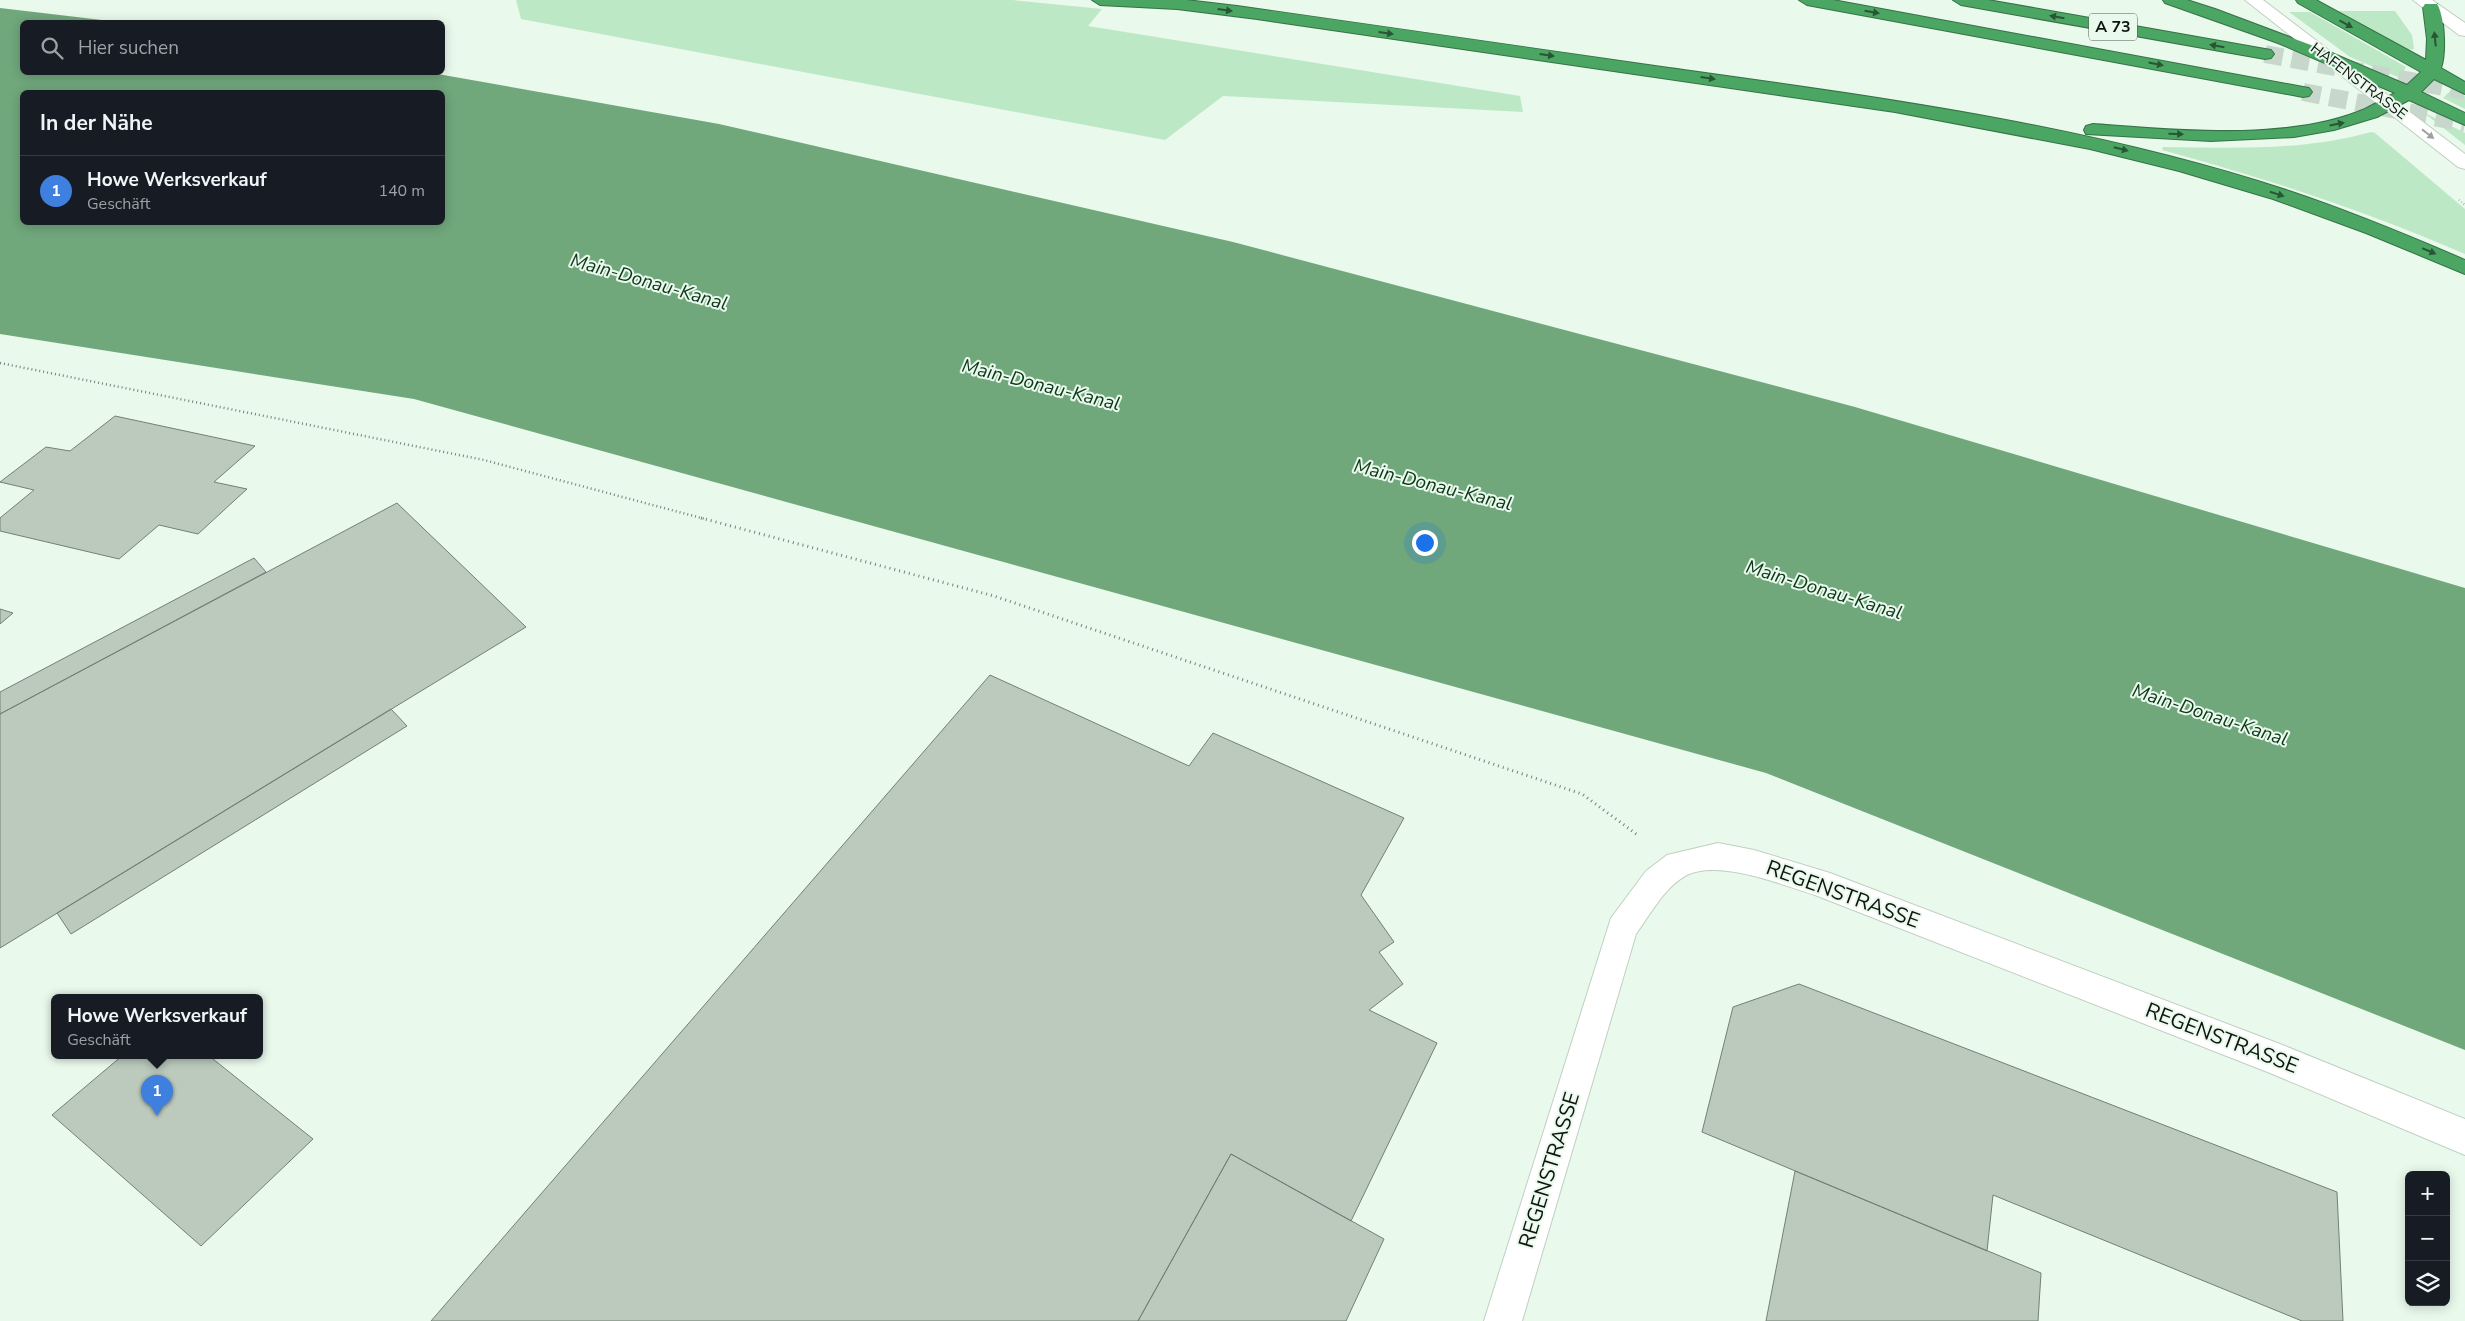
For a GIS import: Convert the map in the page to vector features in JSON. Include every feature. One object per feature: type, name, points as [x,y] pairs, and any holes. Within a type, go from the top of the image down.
[{"type":"highway","points":[[1100,0],[1176,4],[1867,101],[2005,124],[2101,144],[2256,187],[2375,229],[2465,268]]},
{"type":"highway","points":[[1159,0],[1176,4]]},
{"type":"highway","name":"A 73","points":[[1807,0],[2304,92]]},
{"type":"highway","name":"A 73","points":[[1961,0],[2265,54]]},
{"type":"highway","points":[[2171,0],[2329,58],[2409,92],[2465,120]]},
{"type":"highway","points":[[2304,0],[2465,89]]},
{"type":"highway","points":[[2005,124],[2165,134],[2267,133],[2341,123],[2391,104],[2409,92],[2431,71],[2436,50],[2426,4]]},
{"type":"street","name":"HAFENSTRASSE","points":[[2253,0],[2391,104],[2465,163]]},
{"type":"street","points":[[2426,4],[2465,31]]},
{"type":"street","name":"REGENSTRASSE","points":[[1504,1321],[1622,928],[1657,881],[1678,864],[1718,856],[1754,863],[1819,883],[2280,1060],[2465,1137]]},
{"type":"path","points":[[0,363],[484,460],[994,596],[1582,794],[1678,864]]},
{"type":"shaded area","points":[[516,0],[1012,0],[1102,9],[1088,26],[1520,96],[1523,112],[1223,96],[1165,140],[521,19]]},
{"type":"shaded area","points":[[2336,11],[2395,11],[2412,35],[2414,49],[2405,50]]},
{"type":"shaded area","points":[[2289,12],[2310,12],[2406,67],[2400,78],[2350,57]]},
{"type":"shaded area","points":[[2452,89],[2465,96],[2465,109],[2443,98]]},
{"type":"shaded area","points":[[2423,112],[2465,133],[2465,145]]},
{"type":"shaded area","points":[[2371,132],[2375,133],[2465,209],[2465,254],[2428,238],[2315,196],[2162,150],[2163,147],[2242,148],[2294,145],[2346,138]]},
{"type":"water","name":"Main-Donau-Kanal","points":[[0,8],[102,20],[20,20],[20,75],[443,75],[719,124],[1233,242],[1855,407],[2465,588],[2465,1050],[1766,773],[414,399],[0,334]]},
{"type":"building","points":[[115,416],[255,446],[214,482],[247,489],[198,534],[159,525],[119,559],[0,531],[0,518],[34,490],[0,482],[46,447],[70,451]]},
{"type":"building","points":[[397,503],[526,627],[0,948],[0,714]]},
{"type":"building","points":[[254,558],[266,572],[0,714],[0,692]]},
{"type":"building","points":[[0,609],[13,613],[0,624]]},
{"type":"building","points":[[990,675],[1189,766],[1213,733],[1404,818],[1361,895],[1394,942],[1379,952],[1403,984],[1369,1010],[1437,1043],[1351,1221],[1231,1154],[1138,1321],[431,1321]]},
{"type":"building","points":[[391,709],[407,726],[71,934],[57,913]]},
{"type":"building","points":[[1799,984],[2337,1192],[2343,1321],[2302,1321],[1993,1195],[1987,1251],[1702,1132],[1733,1007]]},
{"type":"building","points":[[118,1059],[213,1059],[313,1139],[201,1246],[52,1115]]},
{"type":"building","points":[[1231,1154],[1384,1239],[1346,1321],[1138,1321]]},
{"type":"building","points":[[1795,1171],[2041,1273],[2038,1321],[1766,1321]]},
{"type":"tunnel","points":[[2265,54],[2465,91]]},
{"type":"tunnel","points":[[2303,92],[2465,123]]},
{"type":"place","name":"Howe Werksverkauf","points":[[157,1116]]}]
